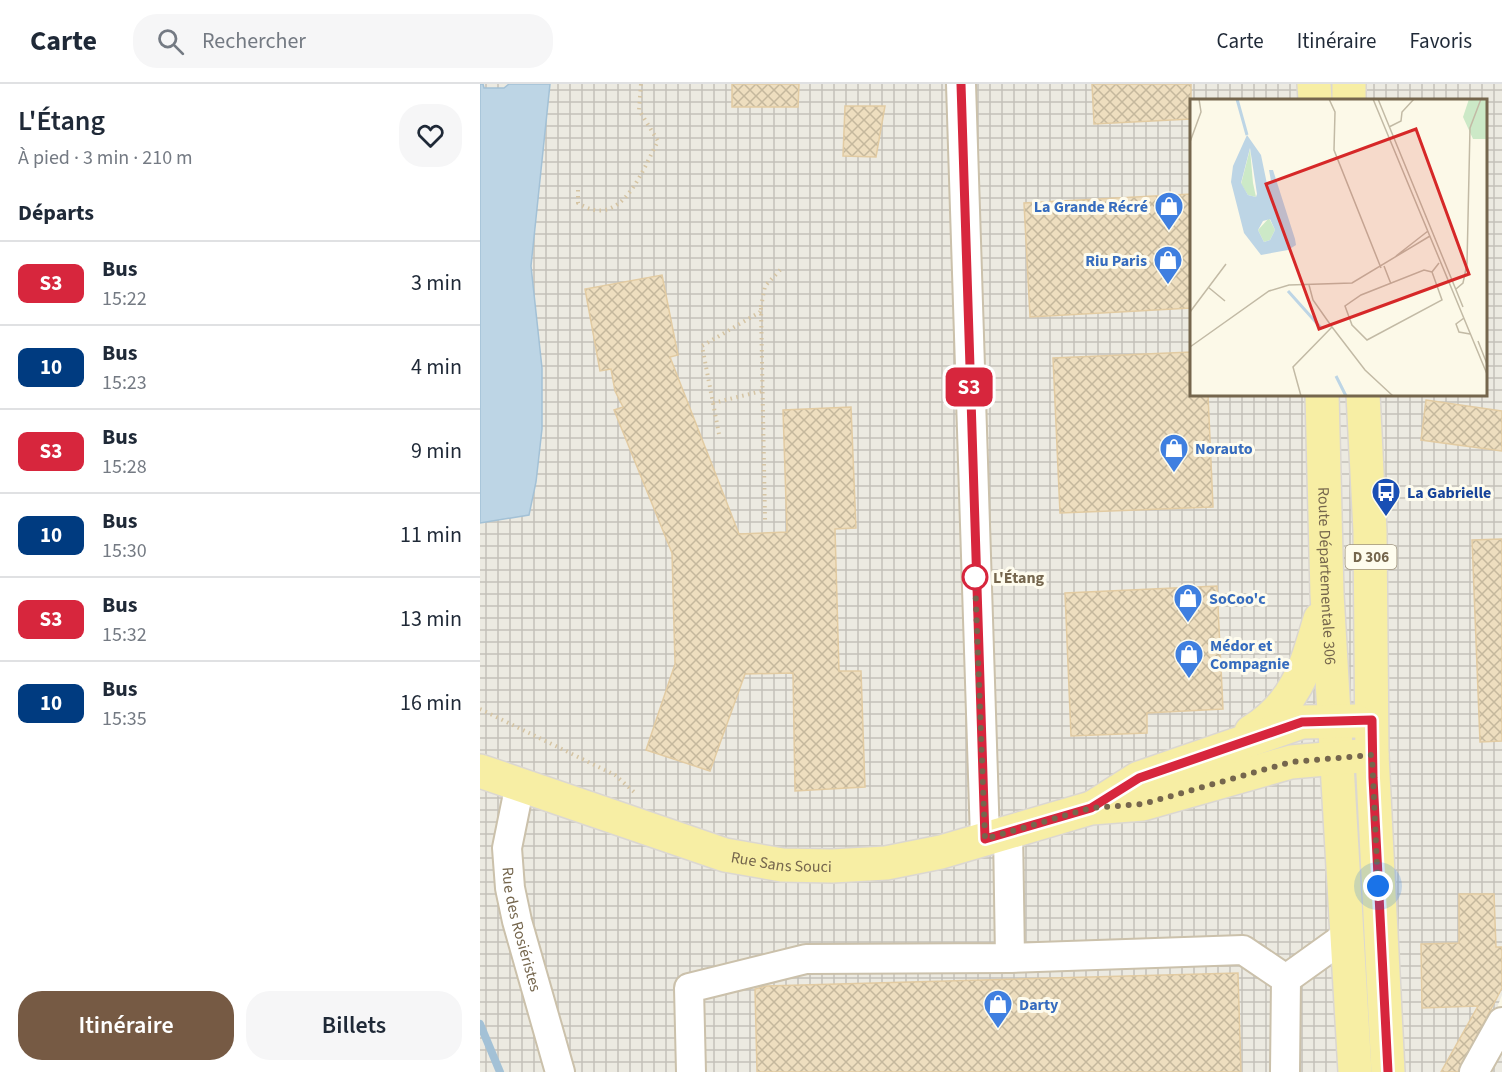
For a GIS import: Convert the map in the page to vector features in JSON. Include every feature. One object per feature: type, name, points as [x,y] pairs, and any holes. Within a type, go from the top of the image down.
[{"type":"main road","points":[[1314,84],[1315,99]]},
{"type":"main road","points":[[1349,84],[1350,99]]},
{"type":"main road","name":"Route Départementale 306","points":[[1322,396],[1327,594],[1355,1072]]},
{"type":"main road","name":"D 306","points":[[1363,396],[1370,531],[1372,755],[1388,1072]]},
{"type":"main road","points":[[1226,747],[1273,719],[1295,689],[1310,656],[1327,594]]},
{"type":"main road","name":"Rue Sans Souci","points":[[1091,808],[1139,778],[1302,722],[1333,709],[1372,720]]},
{"type":"main road","points":[[1336,757],[1372,755]]},
{"type":"main road","name":"Rue Sans Souci","points":[[480,771],[725,855],[782,865],[886,863],[996,836],[1091,808],[1143,804],[1291,762],[1336,757]]},
{"type":"street","points":[[961,84],[996,836],[1010,958]]},
{"type":"street","name":"Rue des Rosiéristes","points":[[520,784],[507,848],[510,888],[517,921],[560,1072]]},
{"type":"street","points":[[1286,979],[1346,936]]},
{"type":"street","points":[[690,1072],[689,988],[806,959],[1010,958],[1243,950],[1286,979]]},
{"type":"street","points":[[1285,1072],[1286,979]]},
{"type":"street","points":[[1474,1072],[1502,1022]]},
{"type":"path","points":[[578,190],[578,203],[591,212],[608,211],[620,203],[637,181],[658,141],[639,110],[641,84]]},
{"type":"path","points":[[765,520],[761,308],[765,286],[783,267]]},
{"type":"path","points":[[719,434],[702,346],[760,312],[761,308]]},
{"type":"path","points":[[713,403],[762,391]]},
{"type":"path","points":[[480,709],[615,775],[638,796]]},
{"type":"shaded area","points":[[480,84],[1502,84],[1502,995],[1489,1028],[1502,1033],[1502,1072],[480,1072]]},
{"type":"water","points":[[480,84],[483,84],[484,88],[504,88],[509,84],[550,84],[531,266],[542,368],[542,429],[536,482],[529,515],[480,523]]},
{"type":"building","points":[[732,84],[799,84],[798,107],[732,107]]},
{"type":"building","points":[[1092,84],[1191,84],[1190,119],[1094,124]]},
{"type":"building","points":[[845,106],[885,106],[876,157],[843,156]]},
{"type":"building","points":[[1190,194],[1190,308],[1030,317],[1024,203]]},
{"type":"building","points":[[662,275],[678,355],[670,357],[739,534],[787,532],[783,410],[851,407],[856,528],[835,529],[839,671],[861,671],[865,787],[795,791],[793,673],[745,674],[710,771],[646,750],[675,664],[672,553],[614,410],[623,407],[615,391],[611,369],[600,371],[585,289]]},
{"type":"building","points":[[1190,352],[1190,396],[1208,396],[1213,507],[1060,513],[1053,358]]},
{"type":"building","points":[[1426,400],[1502,411],[1502,451],[1421,440]]},
{"type":"building","points":[[1502,539],[1502,741],[1480,742],[1472,540]]},
{"type":"building","points":[[1217,586],[1223,709],[1147,713],[1147,733],[1071,736],[1065,593]]},
{"type":"building","points":[[1459,894],[1494,894],[1496,947],[1502,947],[1502,988],[1458,1072],[1441,1072],[1478,1006],[1422,1008],[1421,944],[1459,943]]},
{"type":"building","name":"Darty","points":[[1238,973],[1241,1072],[757,1072],[755,989],[766,986]]},
{"type":"waterway","points":[[480,1024],[500,1072]]},
{"type":"bus line","name":"S3","points":[[961,84],[975,583],[985,839],[1091,808],[1139,778],[1302,722],[1372,720],[1388,1072]]},
{"type":"place","name":"La Grande Récré","points":[[1169,232]]},
{"type":"place","name":"Riu Paris","points":[[1168,286]]},
{"type":"place","name":"Norauto","points":[[1174,474]]},
{"type":"place","name":"La Gabrielle","points":[[1386,518]]},
{"type":"place","name":"L'Étang","points":[[975,577]]},
{"type":"place","name":"SoCoo'c","points":[[1188,624]]},
{"type":"place","name":"Médor et Compagnie","points":[[1189,680]]},
{"type":"place","name":"Darty","points":[[998,1030]]},
{"type":"route","points":[[975,577],[985,839],[1091,808],[1143,804],[1291,762],[1372,755],[1378,886]]}]
